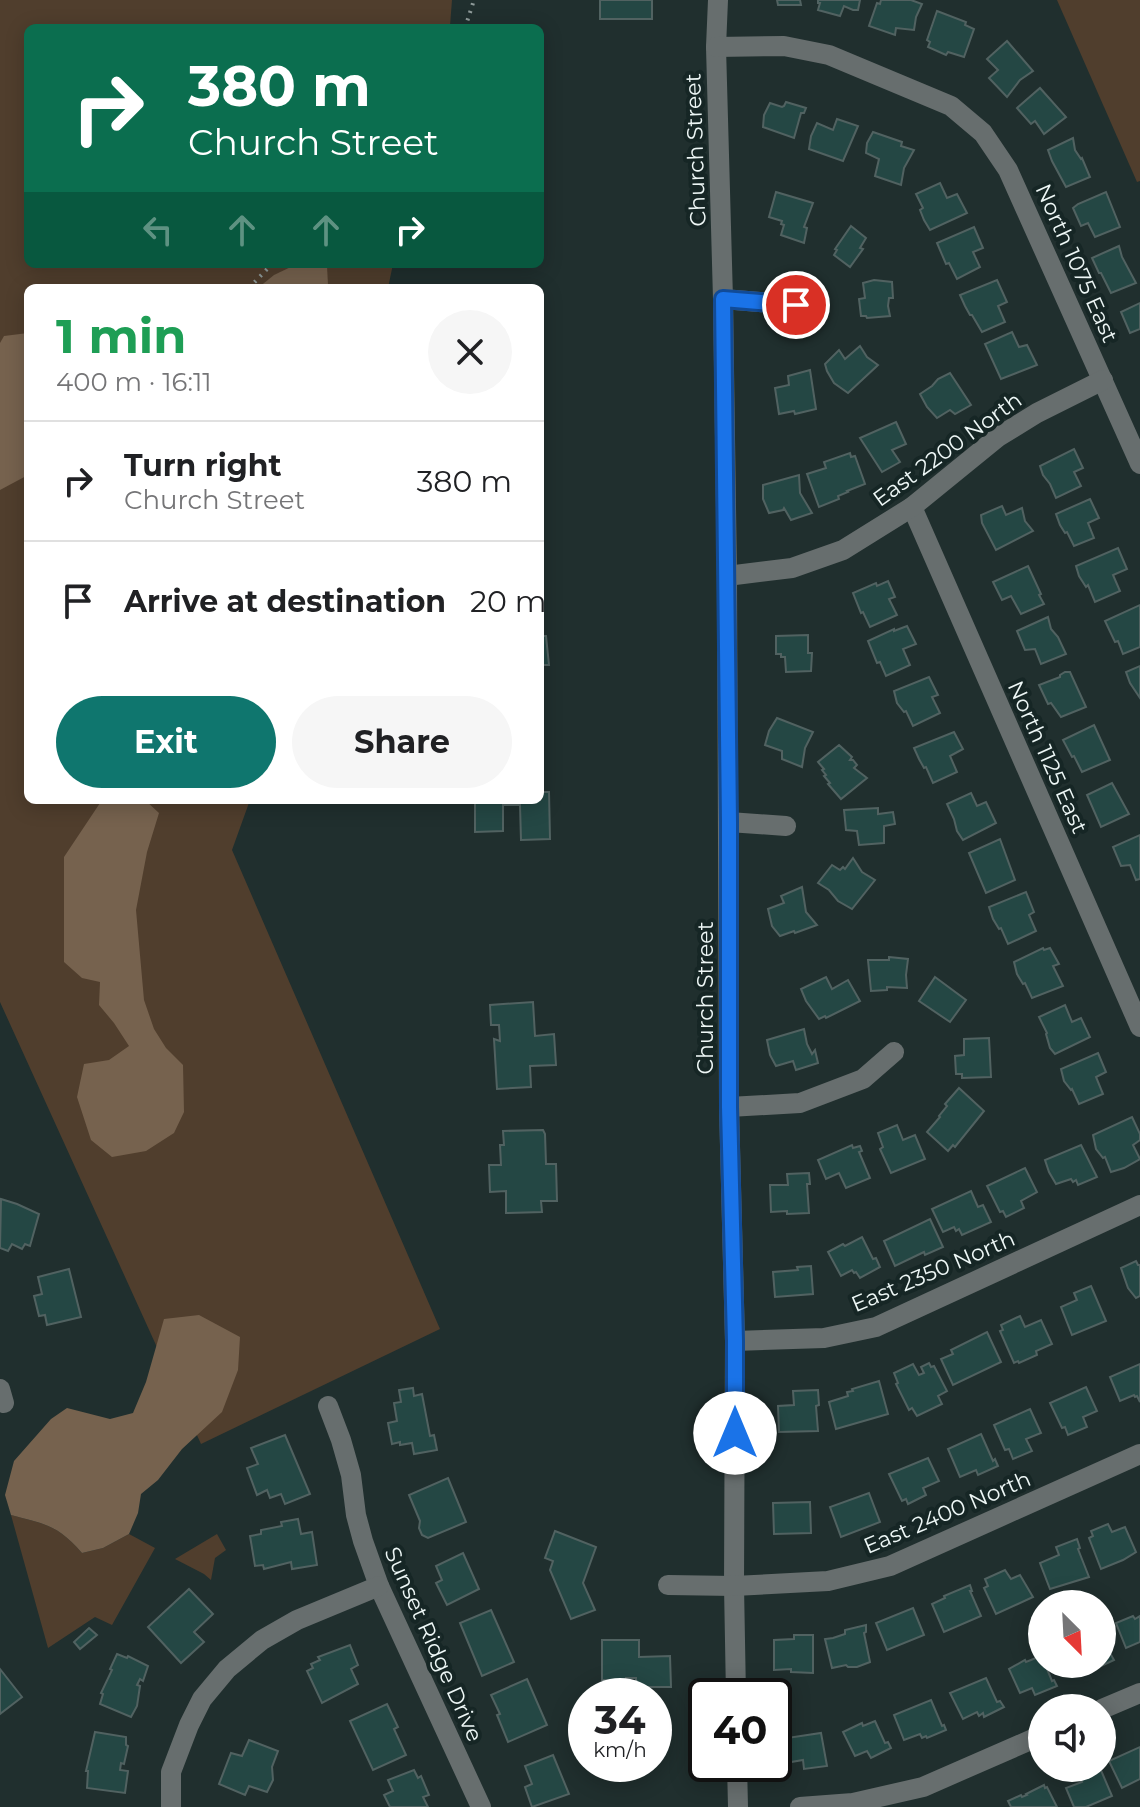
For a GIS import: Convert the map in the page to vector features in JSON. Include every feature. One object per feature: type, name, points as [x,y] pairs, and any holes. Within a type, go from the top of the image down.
[{"type":"street","name":"Church Street","points":[[718,0],[716,47],[727,576],[736,1678]]},
{"type":"street","name":"North 1075 East","points":[[716,47],[784,46],[829,55],[951,106],[983,133],[1008,170],[1140,464]]},
{"type":"street","points":[[723,299],[796,305]]},
{"type":"street","name":"East 2200 North","points":[[727,576],[792,568],[843,550],[912,507],[998,437],[1037,413],[1103,380]]},
{"type":"street","name":"North 1125 East","points":[[912,507],[1140,1027]]},
{"type":"street","points":[[729,822],[786,826]]},
{"type":"street","points":[[729,1107],[800,1103],[863,1079],[894,1052]]},
{"type":"street","name":"East 2350 North","points":[[735,1341],[824,1338],[876,1327],[1140,1205]]},
{"type":"street","name":"Sunset Ridge Drive","points":[[328,1406],[351,1475],[356,1515],[379,1586],[481,1807]]},
{"type":"street","name":"East 2400 North","points":[[668,1585],[734,1586],[828,1581],[890,1566],[1140,1454]]},
{"type":"street","points":[[171,1807],[171,1772],[189,1725],[202,1699],[227,1669],[262,1640],[297,1620],[379,1586]]},
{"type":"street","points":[[1116,1703],[1140,1693]]},
{"type":"street","points":[[800,1807],[853,1803],[923,1787],[1028,1741]]},
{"type":"street","points":[[737,1782],[738,1807]]},
{"type":"path","points":[[466,24],[474,0]]},
{"type":"path","points":[[253,284],[268,268]]},
{"type":"shaded area","points":[[0,0],[452,0],[450,24],[24,24],[24,268],[392,268],[389,284],[24,284],[24,804],[249,804],[232,850],[440,1329],[201,1444],[0,1002]]},
{"type":"shaded area","points":[[1057,0],[1140,0],[1140,181],[1137,182]]},
{"type":"shaded area","points":[[289,268],[327,268],[328,284],[263,284]]},
{"type":"shaded area","points":[[24,334],[24,477],[0,490],[0,343],[4,336]]},
{"type":"shaded area","points":[[99,804],[149,804],[159,813],[147,852],[136,910],[144,1000],[154,1029],[166,1048],[183,1065],[184,1112],[174,1133],[146,1151],[112,1157],[91,1140],[77,1097],[84,1064],[109,1060],[129,1046],[99,1005],[100,982],[82,978],[64,962],[64,857]]},
{"type":"shaded area","points":[[199,1315],[240,1337],[238,1370],[222,1412],[182,1449],[158,1480],[141,1494],[138,1513],[129,1534],[103,1548],[82,1553],[50,1527],[11,1515],[5,1495],[14,1461],[51,1419],[67,1408],[110,1419],[133,1413],[146,1382],[164,1319]]},
{"type":"shaded area","points":[[11,1515],[50,1527],[82,1553],[103,1548],[129,1534],[155,1548],[112,1625],[95,1617],[48,1648]]},
{"type":"shaded area","points":[[217,1534],[226,1550],[215,1558],[211,1580],[175,1559]]},
{"type":"building","points":[[600,0],[652,0],[652,19],[600,19]]},
{"type":"building","points":[[777,0],[800,0],[801,5],[778,5]]},
{"type":"building","points":[[818,0],[860,0],[858,10],[844,6],[840,16],[818,10]]},
{"type":"building","points":[[881,0],[911,0],[922,4],[914,30],[896,28],[895,35],[869,26]]},
{"type":"building","points":[[937,11],[966,22],[965,25],[974,29],[964,57],[948,52],[946,55],[928,47],[930,42],[927,40]]},
{"type":"building","points":[[1007,41],[1033,71],[1020,80],[1007,97],[989,78],[998,70],[987,59]]},
{"type":"building","points":[[1040,88],[1066,117],[1044,134],[1035,121],[1031,124],[1017,108]]},
{"type":"building","points":[[786,102],[806,108],[801,113],[794,138],[763,127],[770,103],[782,107]]},
{"type":"building","points":[[837,119],[858,126],[843,161],[809,149],[817,123],[833,130]]},
{"type":"building","points":[[873,132],[902,142],[901,146],[914,150],[904,168],[901,185],[875,176],[879,159],[866,153]]},
{"type":"building","points":[[1073,138],[1075,150],[1090,177],[1066,187],[1048,150]]},
{"type":"building","points":[[940,183],[947,198],[957,194],[967,213],[930,230],[916,194]]},
{"type":"building","points":[[776,192],[813,203],[804,227],[807,228],[804,243],[781,235],[782,221],[769,217]]},
{"type":"building","points":[[1106,192],[1120,227],[1095,237],[1088,223],[1081,226],[1073,208]]},
{"type":"building","points":[[851,226],[866,238],[860,248],[863,249],[850,267],[834,255]]},
{"type":"building","points":[[974,227],[983,248],[973,252],[980,267],[957,279],[937,243]]},
{"type":"building","points":[[1119,246],[1136,283],[1111,293],[1092,258]]},
{"type":"building","points":[[874,280],[892,282],[893,298],[889,298],[888,306],[890,316],[861,316],[859,299],[865,298],[863,283]]},
{"type":"building","points":[[997,280],[1007,302],[998,306],[1005,322],[982,332],[960,295]]},
{"type":"building","points":[[1140,303],[1140,329],[1130,333],[1121,312]]},
{"type":"building","points":[[1012,332],[1019,347],[1027,345],[1037,365],[1001,379],[985,344]]},
{"type":"building","points":[[860,346],[867,357],[878,365],[848,393],[834,383],[825,364],[839,350],[845,359]]},
{"type":"building","points":[[810,370],[816,409],[779,414],[775,388],[789,385],[788,376]]},
{"type":"building","points":[[950,373],[971,405],[955,414],[950,410],[937,418],[920,394]]},
{"type":"building","points":[[896,422],[906,444],[892,450],[900,462],[882,472],[860,438]]},
{"type":"building","points":[[1074,449],[1083,468],[1074,472],[1081,486],[1056,498],[1040,466]]},
{"type":"building","points":[[850,453],[851,457],[855,456],[865,484],[819,507],[807,474],[826,468],[824,462]]},
{"type":"building","points":[[799,475],[800,493],[812,513],[791,520],[784,508],[769,513],[763,499],[763,485]]},
{"type":"building","points":[[1090,499],[1099,518],[1088,523],[1094,538],[1074,546],[1056,514]]},
{"type":"building","points":[[1002,506],[1006,515],[1022,508],[1025,521],[1033,531],[996,550],[981,515]]},
{"type":"building","points":[[1118,548],[1127,569],[1113,575],[1120,591],[1095,602],[1076,566]]},
{"type":"building","points":[[1028,566],[1044,604],[1021,614],[1011,596],[1002,600],[993,582]]},
{"type":"building","points":[[888,581],[895,597],[889,599],[897,615],[870,627],[853,593]]},
{"type":"building","points":[[1140,605],[1140,647],[1123,654],[1105,621]]},
{"type":"building","points":[[1048,617],[1051,629],[1066,654],[1041,664],[1035,649],[1025,650],[1017,631]]},
{"type":"building","points":[[907,626],[916,644],[903,649],[910,665],[886,676],[868,641]]},
{"type":"building","points":[[808,635],[808,653],[812,653],[811,671],[786,672],[785,657],[776,654],[776,636]]},
{"type":"building","points":[[544,636],[546,636],[549,665],[544,665]]},
{"type":"building","points":[[1140,666],[1140,698],[1126,672]]},
{"type":"building","points":[[1070,672],[1086,707],[1061,717],[1051,703],[1048,704],[1039,685]]},
{"type":"building","points":[[929,677],[938,695],[932,697],[940,713],[913,726],[906,711],[897,703],[894,691]]},
{"type":"building","points":[[777,718],[813,732],[805,748],[802,767],[782,759],[782,751],[765,745]]},
{"type":"building","points":[[1094,725],[1110,760],[1082,772],[1063,740]]},
{"type":"building","points":[[954,732],[963,749],[950,756],[957,772],[933,783],[914,748]]},
{"type":"building","points":[[839,745],[852,757],[850,760],[857,765],[854,768],[867,778],[841,799],[828,784],[824,769],[818,762]]},
{"type":"building","points":[[1112,783],[1129,814],[1101,827],[1087,795]]},
{"type":"building","points":[[544,792],[549,792],[550,839],[521,840],[520,805],[503,805],[503,831],[475,832],[475,804],[544,804]]},
{"type":"building","points":[[971,793],[977,806],[986,802],[996,823],[963,840],[947,804]]},
{"type":"building","points":[[878,808],[878,814],[893,812],[895,824],[884,826],[884,843],[859,845],[857,831],[846,830],[844,810]]},
{"type":"building","points":[[1140,835],[1140,879],[1136,880],[1130,865],[1121,866],[1113,847]]},
{"type":"building","points":[[1000,839],[1015,880],[986,893],[969,853]]},
{"type":"building","points":[[853,858],[862,872],[875,880],[852,909],[818,883],[832,865],[840,870],[845,869]]},
{"type":"building","points":[[802,887],[806,912],[817,925],[780,936],[772,926],[768,909],[784,903],[781,896]]},
{"type":"building","points":[[1026,892],[1034,912],[1029,915],[1036,931],[1008,944],[989,907]]},
{"type":"building","points":[[1043,948],[1050,948],[1059,964],[1053,966],[1063,986],[1032,998],[1017,974],[1014,962]]},
{"type":"building","points":[[889,957],[908,959],[907,988],[887,987],[887,990],[871,991],[868,960],[889,960]]},
{"type":"building","points":[[826,977],[832,989],[848,980],[860,1001],[819,1019],[801,989]]},
{"type":"building","points":[[935,977],[966,1000],[950,1022],[919,1001]]},
{"type":"building","points":[[533,1002],[535,1036],[554,1034],[556,1065],[530,1066],[531,1087],[497,1089],[494,1039],[500,1041],[499,1025],[491,1025],[490,1005]]},
{"type":"building","points":[[1065,1005],[1072,1022],[1081,1018],[1090,1037],[1055,1054],[1039,1017]]},
{"type":"building","points":[[804,1029],[807,1044],[812,1054],[815,1050],[818,1063],[796,1070],[793,1061],[776,1066],[767,1040]]},
{"type":"building","points":[[989,1038],[991,1077],[962,1078],[962,1074],[956,1074],[955,1056],[964,1055],[964,1039]]},
{"type":"building","points":[[1098,1053],[1106,1072],[1096,1077],[1103,1094],[1079,1104],[1064,1081],[1061,1069]]},
{"type":"building","points":[[959,1088],[984,1111],[955,1147],[953,1145],[948,1151],[927,1132]]},
{"type":"building","points":[[1132,1117],[1140,1134],[1140,1140],[1133,1145],[1140,1159],[1111,1172],[1105,1157],[1096,1149],[1093,1135]]},
{"type":"building","points":[[897,1125],[903,1140],[915,1135],[925,1159],[891,1173],[880,1149],[883,1147],[878,1133]]},
{"type":"building","points":[[543,1130],[546,1164],[556,1164],[557,1201],[541,1201],[542,1212],[506,1213],[506,1191],[490,1192],[489,1165],[501,1165],[503,1131]]},
{"type":"building","points":[[852,1145],[853,1148],[860,1146],[862,1151],[859,1152],[870,1178],[846,1188],[839,1173],[826,1179],[818,1160]]},
{"type":"building","points":[[1081,1145],[1097,1177],[1078,1185],[1076,1180],[1073,1182],[1071,1179],[1056,1184],[1045,1160]]},
{"type":"building","points":[[1025,1168],[1037,1192],[1021,1201],[1024,1208],[1006,1217],[1003,1211],[1000,1212],[987,1186]]},
{"type":"building","points":[[809,1173],[809,1213],[771,1212],[770,1185],[788,1185],[787,1174]]},
{"type":"building","points":[[971,1191],[978,1207],[983,1205],[991,1222],[962,1235],[954,1227],[943,1232],[932,1209]]},
{"type":"building","points":[[1,1199],[39,1214],[30,1246],[25,1244],[22,1249],[12,1244],[8,1251],[0,1248]]},
{"type":"building","points":[[930,1219],[943,1247],[895,1266],[884,1241]]},
{"type":"building","points":[[862,1237],[880,1267],[860,1278],[852,1270],[841,1276],[828,1252]]},
{"type":"building","points":[[1136,1261],[1140,1265],[1140,1296],[1136,1298],[1128,1288],[1121,1268]]},
{"type":"building","points":[[811,1266],[813,1294],[775,1297],[773,1272]]},
{"type":"building","points":[[69,1269],[81,1317],[47,1325],[45,1315],[39,1316],[34,1296],[42,1294],[38,1277]]},
{"type":"building","points":[[1091,1286],[1106,1321],[1072,1335],[1061,1307],[1077,1300],[1074,1293]]},
{"type":"building","points":[[1020,1316],[1025,1327],[1041,1320],[1052,1344],[1036,1351],[1037,1355],[1014,1363],[1000,1331],[1003,1330],[1001,1325]]},
{"type":"building","points":[[987,1332],[1001,1362],[953,1385],[941,1359],[953,1354],[951,1350]]},
{"type":"building","points":[[929,1363],[931,1367],[934,1366],[947,1391],[938,1396],[942,1404],[917,1416],[912,1408],[909,1410],[894,1373],[913,1364],[919,1375],[924,1373],[921,1367]]},
{"type":"building","points":[[1140,1364],[1140,1402],[1134,1395],[1120,1401],[1110,1377]]},
{"type":"building","points":[[879,1381],[888,1414],[836,1429],[829,1402],[848,1396],[847,1392],[852,1389]]},
{"type":"building","points":[[1086,1387],[1097,1411],[1083,1417],[1087,1427],[1068,1435],[1050,1403]]},
{"type":"building","points":[[413,1388],[414,1396],[422,1394],[430,1436],[434,1435],[437,1450],[414,1454],[412,1443],[392,1444],[388,1423],[397,1421],[394,1403],[401,1402],[399,1390]]},
{"type":"building","points":[[818,1390],[818,1431],[779,1432],[778,1406],[794,1405],[793,1391]]},
{"type":"building","points":[[1030,1409],[1041,1433],[1026,1439],[1032,1451],[1013,1459],[1009,1449],[1005,1450],[994,1425]]},
{"type":"building","points":[[981,1434],[998,1466],[978,1475],[976,1470],[960,1477],[948,1449]]},
{"type":"building","points":[[285,1435],[310,1494],[285,1504],[281,1494],[270,1498],[267,1490],[257,1495],[247,1468],[258,1464],[251,1448]]},
{"type":"building","points":[[928,1458],[939,1481],[923,1488],[926,1495],[908,1504],[906,1499],[902,1501],[889,1474]]},
{"type":"building","points":[[448,1478],[466,1522],[428,1538],[422,1535],[420,1521],[409,1495]]},
{"type":"building","points":[[869,1493],[880,1522],[841,1537],[830,1507]]},
{"type":"building","points":[[810,1502],[811,1533],[774,1534],[773,1503]]},
{"type":"building","points":[[298,1519],[301,1534],[312,1532],[317,1565],[292,1569],[291,1562],[264,1569],[263,1565],[255,1566],[250,1536],[261,1534],[261,1530],[282,1526],[281,1522]]},
{"type":"building","points":[[1108,1524],[1112,1532],[1125,1527],[1136,1552],[1101,1569],[1089,1538],[1093,1536],[1091,1531]]},
{"type":"building","points":[[555,1531],[596,1547],[583,1583],[595,1610],[571,1619],[550,1570],[553,1561],[545,1558]]},
{"type":"building","points":[[1077,1539],[1089,1577],[1050,1589],[1040,1563],[1059,1555],[1056,1547]]},
{"type":"building","points":[[463,1553],[479,1589],[447,1605],[436,1583],[442,1580],[436,1566]]},
{"type":"building","points":[[1005,1570],[1011,1579],[1020,1575],[1029,1590],[1028,1599],[996,1614],[984,1588],[988,1586],[985,1579]]},
{"type":"building","points":[[970,1585],[981,1616],[944,1632],[932,1604]]},
{"type":"building","points":[[189,1589],[213,1614],[194,1632],[204,1642],[181,1663],[148,1627]]},
{"type":"building","points":[[913,1608],[924,1635],[887,1650],[876,1623]]},
{"type":"building","points":[[491,1610],[514,1662],[482,1676],[460,1623]]},
{"type":"building","points":[[1140,1616],[1140,1642],[1126,1648],[1116,1623]]},
{"type":"building","points":[[866,1625],[864,1633],[870,1662],[857,1667],[846,1665],[832,1668],[825,1639]]},
{"type":"building","points":[[89,1628],[97,1635],[80,1649],[74,1642]]},
{"type":"building","points":[[794,1635],[813,1635],[813,1673],[774,1670],[774,1640],[794,1639]]},
{"type":"building","points":[[602,1640],[639,1640],[639,1657],[670,1656],[671,1678],[602,1678]]},
{"type":"building","points":[[350,1645],[358,1665],[351,1669],[358,1684],[322,1703],[307,1671],[313,1668],[311,1664],[320,1660],[318,1657]]},
{"type":"building","points":[[117,1654],[148,1666],[143,1681],[140,1679],[137,1685],[140,1686],[137,1706],[131,1717],[100,1704],[101,1693]]},
{"type":"building","points":[[1026,1662],[1028,1678],[1051,1678],[1057,1686],[1037,1694],[1032,1688],[1020,1693],[1009,1669]]},
{"type":"building","points":[[0,1669],[22,1697],[0,1714]]},
{"type":"building","points":[[986,1678],[997,1702],[1000,1701],[1004,1707],[984,1717],[983,1713],[979,1716],[977,1712],[963,1719],[950,1693]]},
{"type":"building","points":[[527,1679],[547,1725],[508,1742],[491,1695]]},
{"type":"building","points":[[931,1700],[946,1730],[927,1738],[922,1738],[920,1734],[904,1740],[894,1715]]},
{"type":"building","points":[[387,1704],[406,1755],[373,1770],[350,1721]]},
{"type":"building","points":[[875,1721],[885,1743],[888,1742],[891,1748],[871,1758],[867,1751],[855,1756],[843,1732]]},
{"type":"building","points":[[95,1732],[126,1737],[128,1746],[120,1770],[128,1771],[125,1793],[87,1788],[86,1771]]},
{"type":"building","points":[[821,1733],[827,1766],[804,1769],[803,1760],[792,1762],[792,1737]]},
{"type":"building","points":[[249,1740],[278,1751],[272,1767],[273,1780],[267,1792],[249,1786],[245,1795],[219,1784],[231,1753],[242,1756]]},
{"type":"building","points":[[1140,1747],[1140,1779],[1122,1788],[1116,1776],[1116,1758]]},
{"type":"building","points":[[553,1755],[569,1794],[532,1807],[525,1787],[532,1784],[525,1766]]},
{"type":"building","points":[[414,1770],[418,1778],[421,1776],[429,1795],[423,1797],[428,1807],[390,1807],[384,1795],[393,1791],[388,1780]]},
{"type":"building","points":[[1082,1782],[1106,1782],[1112,1796],[1086,1807],[1074,1807],[1066,1788]]},
{"type":"building","points":[[1044,1785],[1057,1807],[1011,1807],[1008,1801]]},
{"type":"route","points":[[735,1433],[729,1107],[723,299],[796,305]]}]
